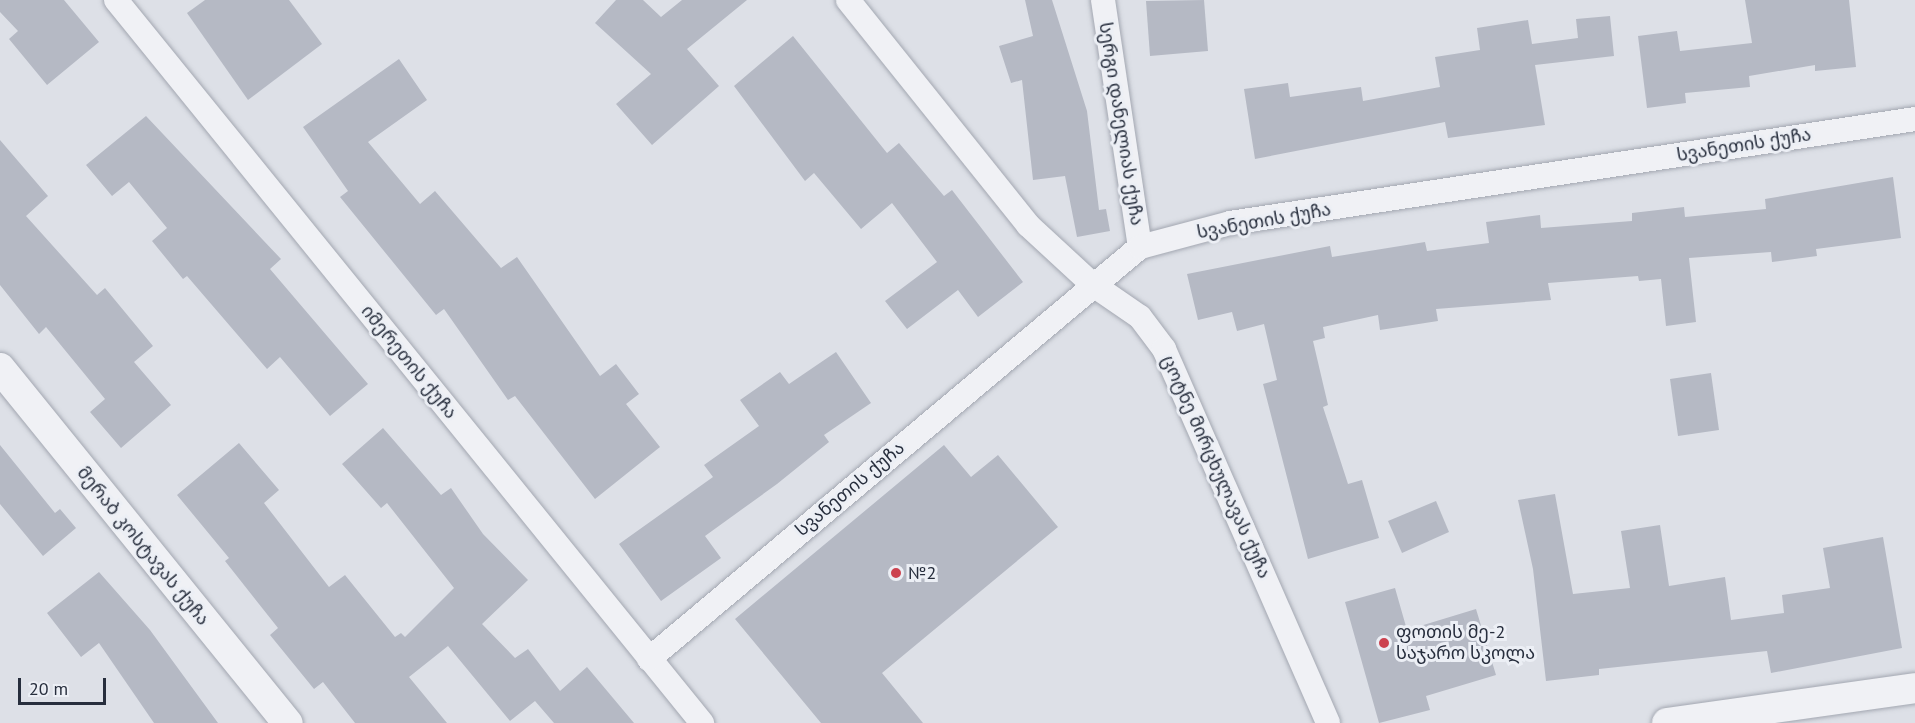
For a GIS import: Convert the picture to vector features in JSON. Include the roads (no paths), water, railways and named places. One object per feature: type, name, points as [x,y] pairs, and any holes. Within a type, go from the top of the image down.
[{"type":"street","name":"იმერეთის ქუჩა","points":[[116,0],[702,723]]},
{"type":"street","name":"ცოტნე მირცხულავას ქუჩა","points":[[848,0],[1028,225],[1092,284],[1140,317],[1164,349],[1328,723]]},
{"type":"street","name":"სერგი დანელიას ქუჩა","points":[[1103,0],[1140,248]]},
{"type":"street","name":"სვანეთის ქუჩა","points":[[649,659],[1092,284],[1140,248],[1230,223],[1915,119]]},
{"type":"street","name":"მერაბ კოსტავას ქუჩა","points":[[0,368],[287,723]]},
{"type":"street","points":[[1667,723],[1915,688]]},
{"type":"place","name":"№2","points":[[896,573]]},
{"type":"place","name":"ფოთის მე-2 საჯარო სკოლა","points":[[1384,643]]}]
